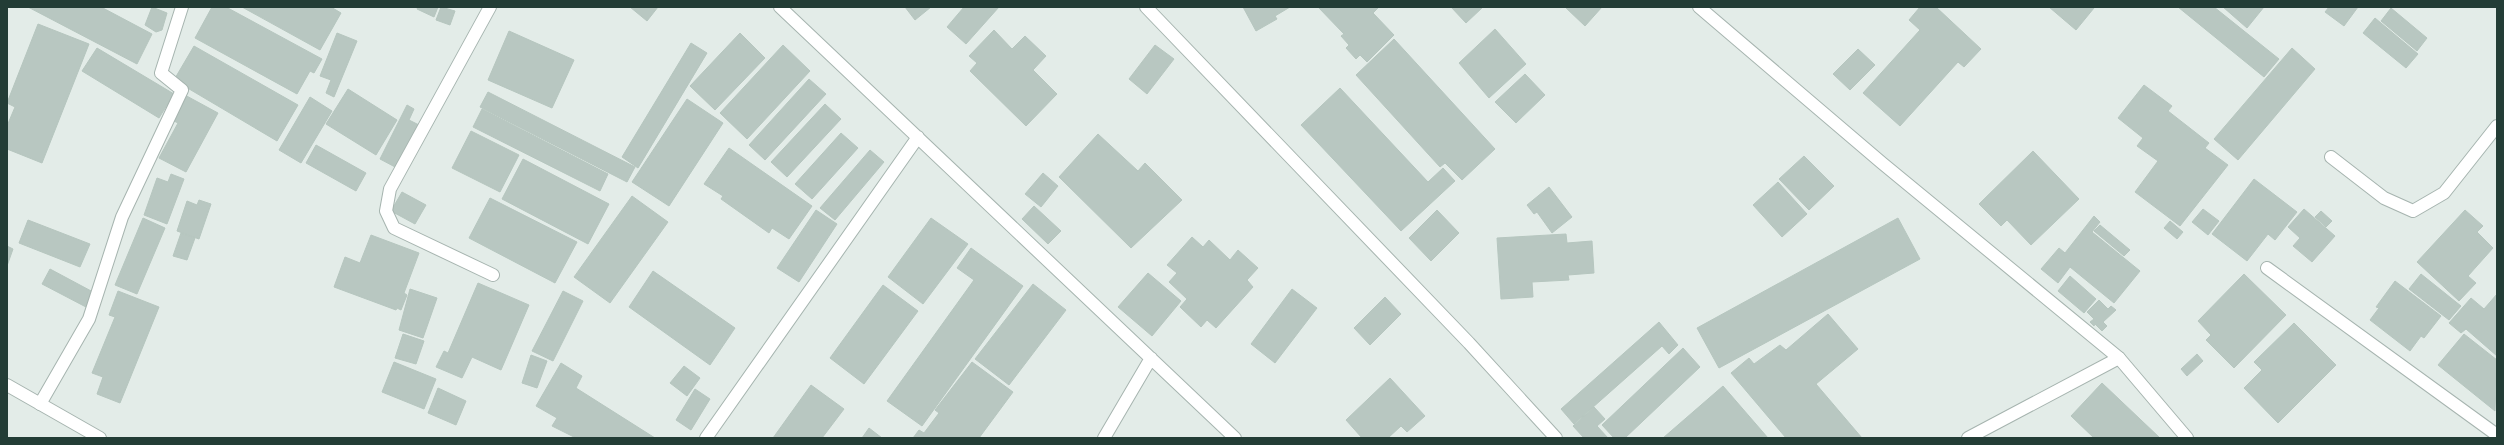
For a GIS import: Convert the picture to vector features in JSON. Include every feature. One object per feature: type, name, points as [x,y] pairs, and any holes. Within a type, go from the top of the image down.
[{"type":"street","points":[[40,404],[89,319],[122,217],[182,90],[161,73],[182,7]]},
{"type":"street","points":[[490,7],[390,189],[386,211],[394,228],[493,275]]},
{"type":"street","points":[[780,7],[1235,438]]},
{"type":"street","points":[[1146,7],[1469,343],[1556,438]]},
{"type":"street","points":[[1699,7],[1882,163],[2119,358],[2187,438]]},
{"type":"street","points":[[2332,156],[2384,198],[2413,211],[2444,192],[2497,126]]},
{"type":"street","points":[[706,438],[918,137]]},
{"type":"street","points":[[2267,268],[2497,435]]},
{"type":"street","points":[[1104,438],[1152,358]]},
{"type":"street","points":[[1968,438],[2119,358]]},
{"type":"street","points":[[7,385],[100,438]]},
{"type":"building","points":[[28,7],[101,7],[152,34],[137,64]]},
{"type":"building","points":[[152,7],[167,13],[162,30],[156,32],[145,25]]},
{"type":"building","points":[[212,7],[226,7],[322,59],[314,73],[310,71],[297,94],[195,38]]},
{"type":"building","points":[[242,7],[331,7],[341,13],[320,50]]},
{"type":"building","points":[[418,7],[438,7],[434,17],[417,9]]},
{"type":"building","points":[[441,7],[455,11],[450,25],[436,20]]},
{"type":"building","points":[[630,7],[658,7],[647,21]]},
{"type":"building","points":[[905,7],[931,7],[915,20]]},
{"type":"building","points":[[964,7],[999,7],[966,44],[947,27]]},
{"type":"building","points":[[1243,7],[1290,7],[1275,16],[1277,19],[1256,31]]},
{"type":"building","points":[[1318,7],[1379,7],[1373,13],[1394,35],[1367,62],[1360,55],[1356,59],[1346,48],[1349,45],[1341,36],[1344,34]]},
{"type":"building","points":[[1451,7],[1483,7],[1466,23]]},
{"type":"building","points":[[1565,7],[1602,7],[1585,26]]},
{"type":"building","points":[[1920,7],[1936,7],[1981,49],[1964,67],[1958,62],[1900,126],[1863,93],[1920,30],[1909,20]]},
{"type":"building","points":[[2049,7],[2093,7],[2094,8],[2076,30]]},
{"type":"building","points":[[2178,7],[2214,7],[2279,59],[2264,77]]},
{"type":"building","points":[[2223,7],[2264,7],[2247,28]]},
{"type":"building","points":[[2329,7],[2358,7],[2344,26],[2325,12]]},
{"type":"building","points":[[2391,8],[2427,38],[2417,51],[2381,21]]},
{"type":"building","points":[[2375,18],[2418,54],[2406,68],[2363,33]]},
{"type":"building","points":[[38,24],[89,44],[42,163],[7,149],[7,126],[15,107],[7,103]]},
{"type":"building","points":[[1495,29],[1526,64],[1489,98],[1459,63]]},
{"type":"building","points":[[994,30],[1012,49],[1025,36],[1046,56],[1033,70],[1057,94],[1026,126],[970,71],[977,63],[969,56]]},
{"type":"building","points":[[509,31],[574,60],[552,108],[488,80]]},
{"type":"building","points":[[337,33],[357,41],[334,97],[326,93],[331,80],[320,76]]},
{"type":"building","points":[[740,33],[765,58],[715,110],[690,86]]},
{"type":"building","points":[[1394,39],[1495,149],[1462,180],[1445,163],[1440,167],[1356,75]]},
{"type":"building","points":[[691,43],[707,53],[638,168],[622,157]]},
{"type":"building","points":[[783,45],[810,71],[747,139],[720,113]]},
{"type":"building","points":[[1155,45],[1174,59],[1147,94],[1129,79]]},
{"type":"building","points":[[194,46],[298,105],[277,141],[174,80]]},
{"type":"building","points":[[97,48],[174,94],[159,118],[82,71]]},
{"type":"building","points":[[2292,48],[2315,69],[2238,160],[2214,139]]},
{"type":"building","points":[[1858,49],[1875,65],[1850,90],[1833,74]]},
{"type":"building","points":[[1525,74],[1545,95],[1516,123],[1495,102]]},
{"type":"building","points":[[809,79],[826,94],[765,160],[749,145]]},
{"type":"building","points":[[2144,85],[2172,106],[2168,111],[2209,143],[2205,148],[2228,165],[2180,226],[2135,192],[2158,161],[2137,146],[2143,138],[2118,118]]},
{"type":"building","points":[[1340,88],[1428,182],[1443,168],[1455,181],[1401,231],[1301,125]]},
{"type":"building","points":[[348,89],[397,120],[376,155],[326,124]]},
{"type":"building","points":[[488,92],[635,167],[627,182],[480,107]]},
{"type":"building","points":[[183,94],[218,113],[186,172],[159,158],[178,123],[170,119]]},
{"type":"building","points":[[310,97],[332,111],[301,163],[279,150]]},
{"type":"building","points":[[687,99],[723,123],[669,206],[632,182]]},
{"type":"building","points":[[825,104],[841,119],[787,177],[771,162]]},
{"type":"building","points":[[407,105],[414,109],[409,120],[419,125],[397,168],[380,159]]},
{"type":"building","points":[[482,109],[608,174],[600,191],[473,127]]},
{"type":"building","points":[[471,131],[519,155],[500,192],[452,168]]},
{"type":"building","points":[[841,133],[858,148],[812,199],[795,184]]},
{"type":"building","points":[[1098,134],[1138,171],[1145,163],[1182,200],[1131,248],[1059,177]]},
{"type":"building","points":[[316,145],[366,173],[356,191],[306,163]]},
{"type":"building","points":[[729,148],[812,206],[789,239],[772,228],[769,233],[721,199],[723,196],[704,184]]},
{"type":"building","points":[[870,150],[884,162],[835,220],[820,208]]},
{"type":"building","points":[[2033,151],[2079,199],[2031,245],[2007,220],[2001,226],[1979,204]]},
{"type":"building","points":[[1804,156],[1834,186],[1809,210],[1779,179]]},
{"type":"building","points":[[523,159],[609,204],[588,244],[502,199]]},
{"type":"building","points":[[1043,173],[1058,186],[1041,207],[1025,194]]},
{"type":"building","points":[[171,174],[184,179],[167,224],[144,215],[157,178],[168,182]]},
{"type":"building","points":[[2254,179],[2297,212],[2275,240],[2268,234],[2247,261],[2212,234]]},
{"type":"building","points":[[1778,182],[1807,214],[1782,237],[1753,205]]},
{"type":"building","points":[[1549,187],[1572,217],[1552,233],[1537,212],[1534,214],[1527,205]]},
{"type":"building","points":[[402,192],[426,205],[415,224],[391,211]]},
{"type":"building","points":[[632,196],[668,222],[610,303],[574,277]]},
{"type":"building","points":[[490,198],[577,242],[555,283],[469,238]]},
{"type":"building","points":[[199,200],[211,204],[199,239],[177,231],[187,201],[197,205]]},
{"type":"building","points":[[1034,206],[1061,231],[1048,244],[1022,219]]},
{"type":"building","points":[[2203,209],[2219,221],[2208,235],[2192,222]]},
{"type":"building","points":[[2304,209],[2335,236],[2312,262],[2293,246],[2300,238],[2288,227]]},
{"type":"building","points":[[816,210],[837,224],[799,282],[777,268]]},
{"type":"building","points":[[1437,210],[1459,233],[1431,261],[1409,238]]},
{"type":"building","points":[[2465,210],[2483,226],[2477,232],[2493,248],[2468,276],[2476,283],[2459,301],[2417,262]]},
{"type":"building","points":[[2321,211],[2332,221],[2326,227],[2315,217]]},
{"type":"building","points":[[2094,216],[2100,222],[2092,232],[2140,271],[2114,303],[2070,267],[2058,283],[2041,269],[2059,248],[2065,253]]},
{"type":"building","points":[[143,218],[165,228],[137,294],[115,285]]},
{"type":"building","points":[[931,218],[968,244],[923,304],[888,277]]},
{"type":"building","points":[[1898,218],[1920,259],[1719,368],[1697,328]]},
{"type":"building","points":[[28,220],[90,244],[80,267],[19,243]]},
{"type":"building","points":[[2170,221],[2183,232],[2177,239],[2164,228]]},
{"type":"building","points":[[2100,225],[2130,250],[2124,256],[2094,231]]},
{"type":"building","points":[[181,233],[195,238],[187,260],[173,256]]},
{"type":"building","points":[[1566,234],[1567,243],[1592,241],[1594,273],[1568,275],[1569,280],[1532,282],[1533,297],[1501,299],[1497,238]]},
{"type":"building","points":[[371,235],[419,253],[404,293],[407,295],[401,310],[397,308],[396,310],[334,287],[345,257],[360,263]]},
{"type":"building","points":[[1192,237],[1203,247],[1209,240],[1230,260],[1238,250],[1258,268],[1247,280],[1253,287],[1216,328],[1207,320],[1201,327],[1180,307],[1187,299],[1169,282],[1177,273],[1167,265]]},
{"type":"building","points":[[7,246],[13,249],[7,266]]},
{"type":"building","points":[[971,248],[1023,286],[922,426],[887,401],[974,280],[957,268]]},
{"type":"building","points":[[50,269],[93,292],[86,307],[42,284]]},
{"type":"building","points":[[653,271],[735,328],[710,365],[629,307]]},
{"type":"building","points":[[1148,273],[1181,301],[1152,336],[1118,307]]},
{"type":"building","points":[[2244,274],[2286,315],[2234,368],[2206,340],[2211,335],[2198,321]]},
{"type":"building","points":[[2421,274],[2461,306],[2449,320],[2409,289]]},
{"type":"building","points":[[2070,276],[2096,299],[2084,313],[2058,291]]},
{"type":"building","points":[[2395,281],[2441,316],[2424,338],[2421,336],[2410,351],[2370,320],[2379,308],[2376,307]]},
{"type":"building","points":[[478,283],[529,305],[501,370],[472,357],[462,378],[436,367],[444,351],[448,353]]},
{"type":"building","points":[[1033,284],[1066,310],[1009,385],[975,359]]},
{"type":"building","points":[[883,285],[918,311],[864,384],[830,358]]},
{"type":"building","points":[[410,289],[437,298],[423,338],[399,330]]},
{"type":"building","points":[[1292,289],[1317,308],[1275,363],[1251,344]]},
{"type":"building","points":[[118,291],[159,307],[120,403],[97,394],[103,377],[92,373],[115,317],[109,315]]},
{"type":"building","points":[[563,291],[583,301],[553,361],[532,351]]},
{"type":"building","points":[[2497,294],[2497,356],[2466,329],[2461,333],[2449,323],[2471,298],[2484,309]]},
{"type":"building","points":[[1385,297],[1401,314],[1370,345],[1354,328]]},
{"type":"building","points":[[2099,300],[2108,309],[2111,306],[2116,310],[2103,322],[2107,326],[2102,331],[2095,324],[2094,326],[2090,322],[2094,319],[2087,312]]},
{"type":"building","points":[[1828,314],[1858,349],[1816,384],[1862,438],[1786,438],[1731,373],[1749,358],[1754,364],[1780,345],[1786,350]]},
{"type":"building","points":[[1659,322],[1678,345],[1669,354],[1662,346],[1574,424],[1561,409]]},
{"type":"building","points":[[2294,323],[2336,365],[2278,423],[2244,388],[2262,370],[2254,362]]},
{"type":"building","points":[[403,334],[424,341],[416,364],[395,358]]},
{"type":"building","points":[[2464,334],[2497,360],[2495,411],[2438,365]]},
{"type":"building","points":[[1683,348],[1700,367],[1625,438],[1614,438],[1602,425]]},
{"type":"building","points":[[2197,354],[2203,361],[2187,376],[2181,369]]},
{"type":"building","points":[[531,355],[547,361],[537,388],[522,383]]},
{"type":"building","points":[[394,362],[436,379],[424,409],[382,392]]},
{"type":"building","points":[[972,362],[1013,392],[979,438],[913,438],[919,430],[924,433],[939,413],[935,410]]},
{"type":"building","points":[[561,363],[582,376],[576,388],[655,438],[576,438],[552,426],[557,418],[536,406]]},
{"type":"building","points":[[684,366],[700,378],[687,396],[670,383]]},
{"type":"building","points":[[1390,378],[1425,416],[1407,432],[1401,426],[1388,438],[1362,438],[1346,420]]},
{"type":"building","points":[[2102,383],[2160,438],[2094,438],[2071,416]]},
{"type":"building","points":[[811,385],[844,409],[822,438],[773,438]]},
{"type":"building","points":[[1723,386],[1768,438],[1731,438],[1730,436],[1727,438],[1663,438]]},
{"type":"building","points":[[438,388],[466,401],[456,425],[428,413]]},
{"type":"building","points":[[695,389],[710,399],[691,430],[676,420]]},
{"type":"building","points":[[1594,407],[1605,419],[1597,426],[1608,438],[1584,438],[1573,426]]},
{"type":"building","points":[[869,428],[882,438],[862,438]]}]
